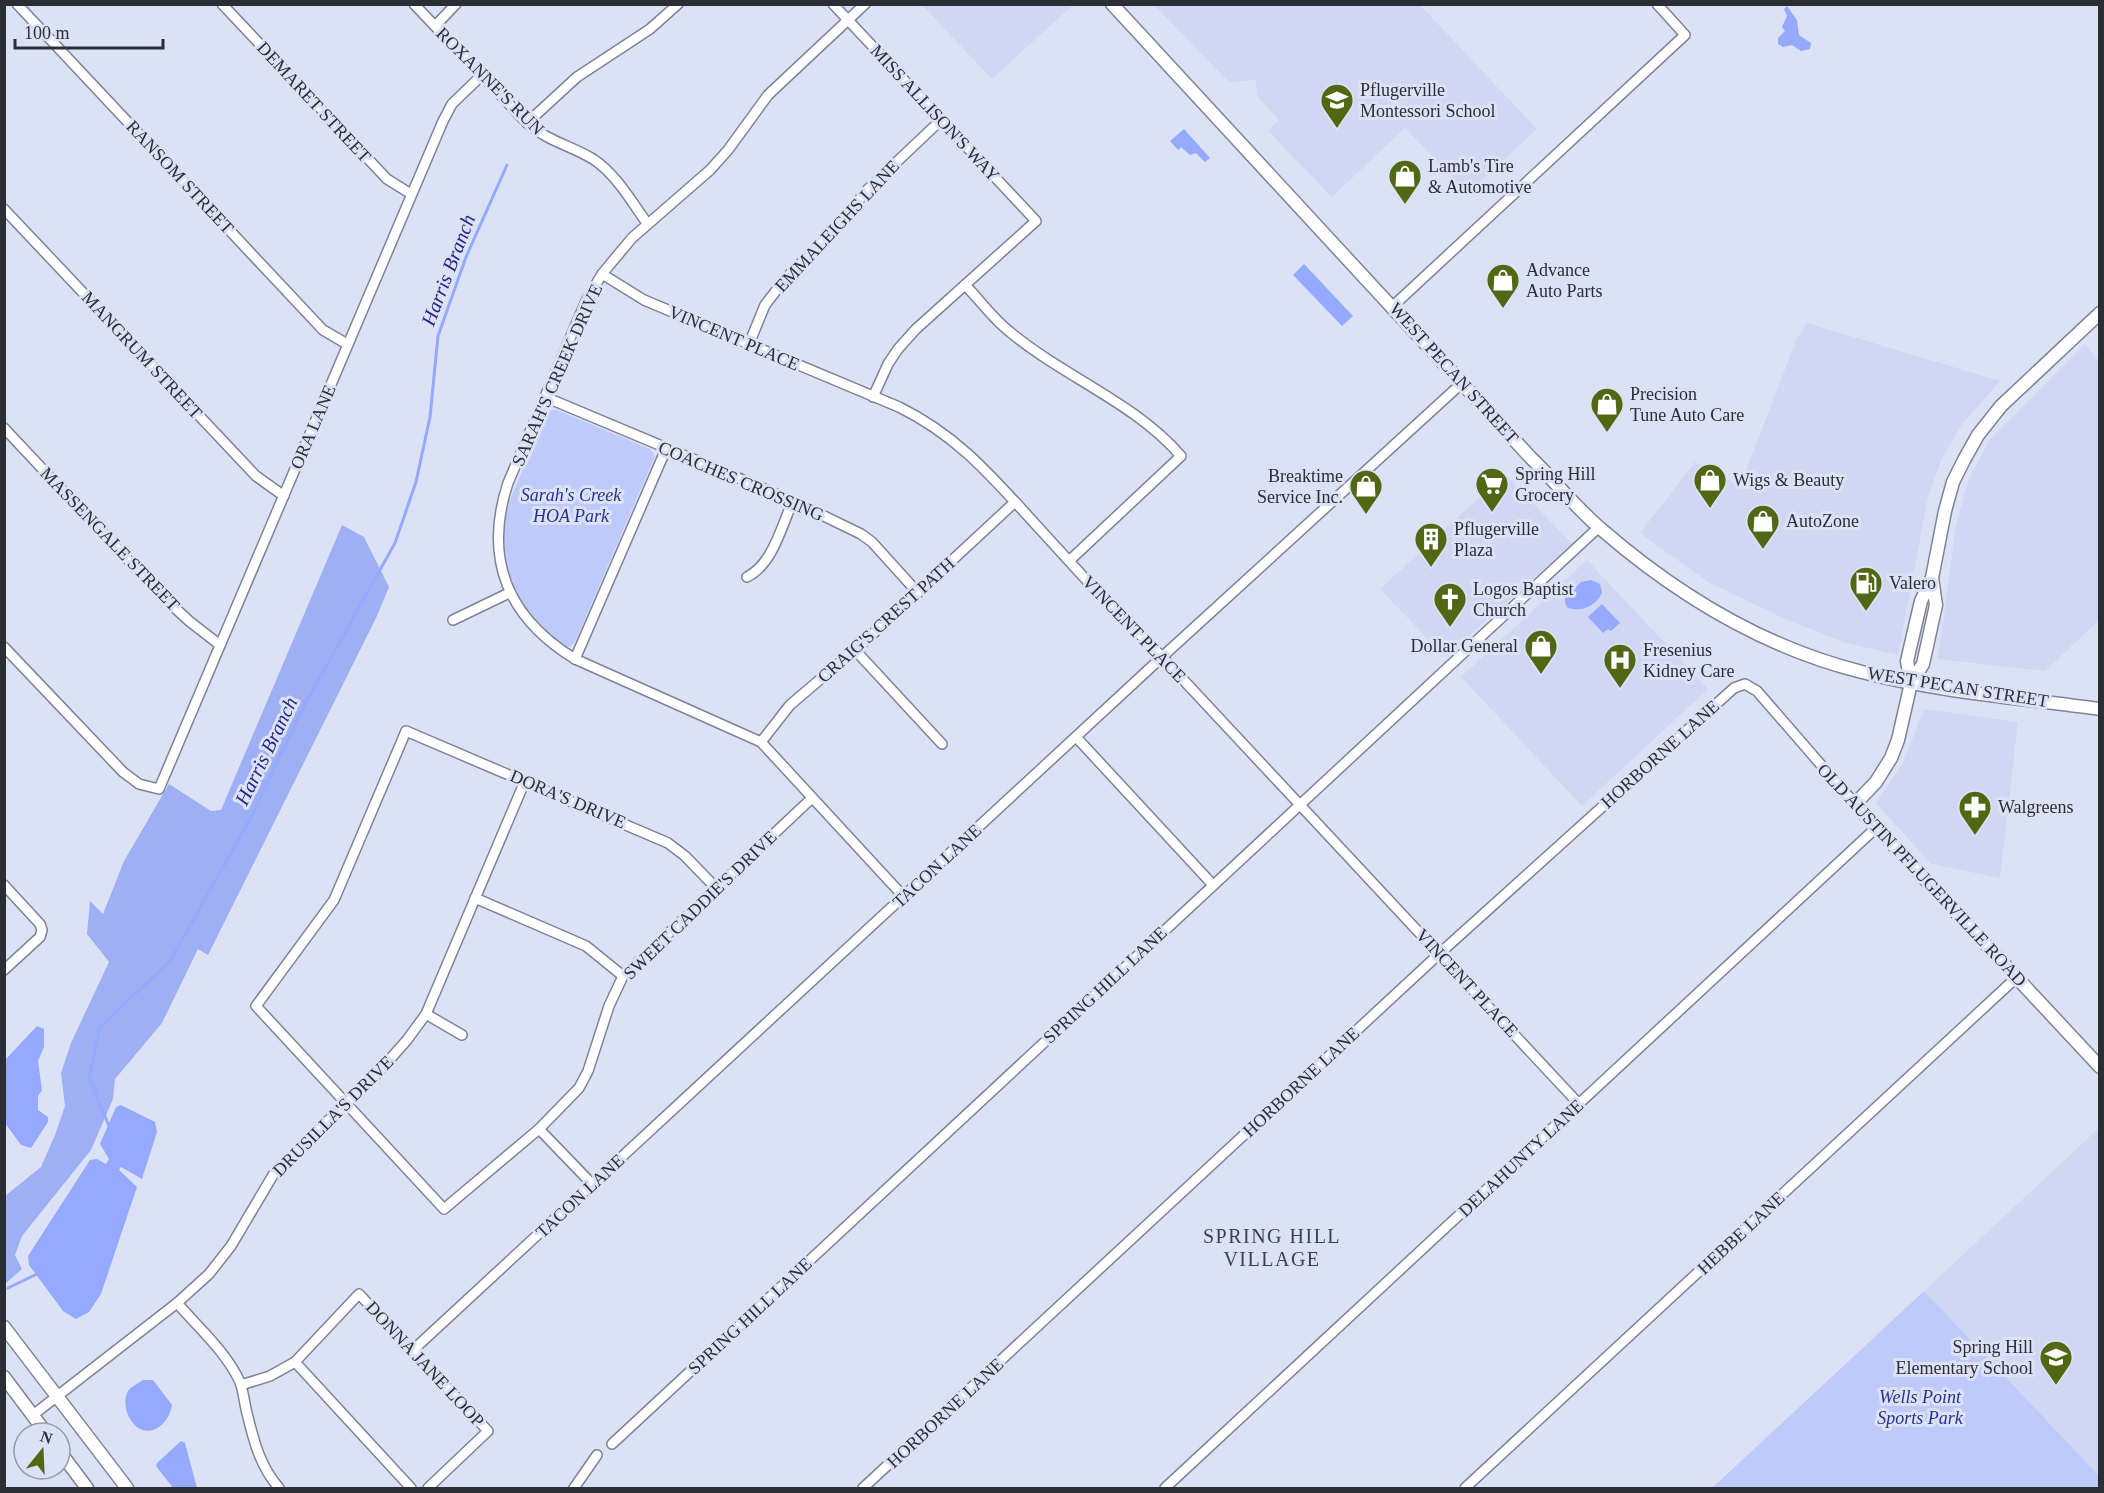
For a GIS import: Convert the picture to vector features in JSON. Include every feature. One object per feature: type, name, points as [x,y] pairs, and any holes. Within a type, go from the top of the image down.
[{"type":"main road","name":"WEST PECAN STREET","points":[[1112,4],[1462,383],[1599,527],[1643,563],[1688,595],[1774,641],[1825,661],[1911,683],[2100,709]]},
{"type":"main road","points":[[1855,804],[1876,782],[1891,758],[1904,720],[1911,683],[1923,664],[1935,605],[1932,578],[1953,482],[1978,435],[2001,406],[2100,313]]},
{"type":"main road","name":"OLD AUSTIN PFLUGERVILLE ROAD","points":[[1855,804],[2100,1067]]},
{"type":"main road","points":[[4,1327],[127,1488]]},
{"type":"main road","points":[[4,1377],[37,1421]]},
{"type":"main road","points":[[72,1468],[87,1488]]},
{"type":"street","name":"RANSOM STREET","points":[[17,4],[323,330],[347,344]]},
{"type":"street","name":"DEMARET STREET","points":[[222,4],[387,179],[411,194]]},
{"type":"street","name":"ROXANNE'S RUN","points":[[414,4],[527,123],[541,135],[592,158],[606,169],[647,223]]},
{"type":"street","points":[[435,26],[456,4]]},
{"type":"street","points":[[527,123],[577,77],[650,29],[678,4]]},
{"type":"street","name":"MISS ALLISON'S WAY","points":[[833,4],[1036,221],[965,285]]},
{"type":"street","name":"SARAH'S CREEK DRIVE","points":[[865,4],[768,95],[728,150],[710,170],[647,223],[618,252],[602,274],[586,301],[508,483],[500,512],[500,560],[509,593],[520,611],[540,634],[575,659],[761,741],[904,897]]},
{"type":"street","points":[[1393,306],[1685,35],[1657,4]]},
{"type":"street","name":"ORA LANE","points":[[4,647],[123,772],[139,784],[159,789],[411,194],[452,104],[482,75]]},
{"type":"street","name":"EMMALEIGHS LANE","points":[[749,344],[765,305],[786,278],[832,234],[867,190],[941,120]]},
{"type":"street","name":"MANGRUM STREET","points":[[4,209],[256,476],[284,496]]},
{"type":"street","name":"VINCENT PLACE","points":[[602,274],[644,300],[899,407],[936,427],[983,467],[1110,607],[1130,623],[1579,1104]]},
{"type":"street","points":[[873,397],[888,364],[898,349],[916,329],[965,285],[1008,331],[1149,424],[1166,438],[1182,456],[1069,561]]},
{"type":"street","name":"TACON LANE","points":[[412,1351],[1076,736],[1462,383]]},
{"type":"street","name":"COACHES CROSSING","points":[[545,397],[793,501],[867,537],[918,593]]},
{"type":"street","name":"MASSENGALE STREET","points":[[4,428],[160,594],[220,645]]},
{"type":"street","points":[[575,659],[666,449]]},
{"type":"street","points":[[747,577],[757,572],[765,563],[793,501]]},
{"type":"street","name":"CRAIG'S CREST PATH","points":[[761,741],[790,705],[855,650],[1015,502]]},
{"type":"street","name":"SPRING HILL LANE","points":[[612,1444],[1213,885],[1302,806],[1599,527]]},
{"type":"street","points":[[453,620],[509,593]]},
{"type":"street","points":[[855,650],[942,744]]},
{"type":"street","name":"OLD AUSTIN PFLUGERVILLE ROAD","points":[[1744,684],[1757,691],[1855,804]]},
{"type":"street","name":"HORBORNE LANE","points":[[863,1488],[1439,954],[1734,688],[1744,684]]},
{"type":"street","name":"DORA'S DRIVE","points":[[346,1105],[256,1006],[333,900],[405,731],[668,843],[685,856],[716,888]]},
{"type":"street","points":[[1076,736],[1213,885]]},
{"type":"street","name":"DRUSILLA'S DRIVE","points":[[33,1415],[177,1304],[209,1274],[231,1246],[276,1170],[346,1105],[407,1040],[426,1014],[525,781]]},
{"type":"street","name":"SWEET CADDIE'S DRIVE","points":[[346,1105],[444,1209],[539,1129],[579,1088],[588,1071],[609,1006],[623,976],[812,798]]},
{"type":"street","name":"DELAHUNTY LANE","points":[[1165,1488],[1876,827]]},
{"type":"street","points":[[4,885],[40,924],[42,930],[40,937],[4,970]]},
{"type":"street","points":[[476,898],[586,946],[623,976]]},
{"type":"street","name":"HEBBE LANE","points":[[1465,1488],[2017,977]]},
{"type":"street","points":[[426,1014],[462,1035]]},
{"type":"street","points":[[539,1129],[593,1185]]},
{"type":"street","name":"DONNA JANE LOOP","points":[[241,1385],[270,1376],[295,1362],[359,1294],[488,1431],[428,1488]]},
{"type":"street","points":[[177,1304],[216,1346],[234,1370],[241,1385],[254,1441],[262,1464],[279,1488]]},
{"type":"street","points":[[295,1362],[411,1488]]},
{"type":"street","points":[[574,1488],[597,1455]]},
{"type":"shaded area","points":[[922,5],[1073,5],[992,79]]},
{"type":"shaded area","points":[[1154,5],[1420,5],[1537,129],[1468,193],[1405,128],[1332,197],[1268,131],[1279,120],[1257,96],[1256,80],[1229,82]]},
{"type":"shaded area","points":[[1787,6],[1797,20],[1799,35],[1811,43],[1810,49],[1801,51],[1792,45],[1783,47],[1778,44],[1778,38],[1785,31],[1782,27],[1787,16],[1784,9]]},
{"type":"shaded area","points":[[1184,129],[1210,158],[1205,162],[1196,153],[1190,155],[1181,147],[1178,150],[1170,141]]},
{"type":"shaded area","points":[[1304,264],[1353,316],[1342,326],[1293,275]]},
{"type":"shaded area","points":[[1807,323],[2000,381],[1962,424],[1942,458],[1928,497],[1898,655],[1843,642],[1785,619],[1708,582],[1640,533],[1695,462],[1740,486],[1797,338]]},
{"type":"shaded area","points":[[2085,344],[2099,361],[2099,620],[2045,671],[1938,659],[1956,525],[1968,480],[1990,439]]},
{"type":"shaded area","points":[[1505,474],[1572,544],[1445,657],[1380,589]]},
{"type":"shaded area","points":[[342,525],[364,537],[389,587],[376,618],[208,955],[198,949],[162,1023],[115,1079],[113,1099],[91,1150],[22,1236],[15,1255],[22,1269],[5,1284],[5,1196],[41,1167],[65,1106],[61,1073],[71,1043],[109,962],[87,934],[90,901],[103,914],[124,861],[169,784],[211,811],[221,810]]},
{"type":"shaded area","points":[[1587,560],[1708,689],[1582,806],[1461,677]]},
{"type":"shaded area","points":[[1591,580],[1600,584],[1602,593],[1599,598],[1592,605],[1584,608],[1568,608],[1565,598],[1581,582]]},
{"type":"shaded area","points":[[1602,604],[1620,623],[1611,631],[1608,629],[1603,633],[1588,617]]},
{"type":"shaded area","points":[[1924,709],[2018,722],[2000,878],[1931,864],[1876,803],[1903,763]]},
{"type":"shaded area","points":[[37,1026],[44,1029],[44,1047],[38,1061],[42,1090],[38,1096],[38,1110],[48,1117],[48,1122],[31,1148],[21,1145],[5,1123],[5,1060]]},
{"type":"shaded area","points":[[121,1105],[155,1122],[157,1132],[142,1179],[121,1167],[119,1170],[137,1187],[101,1294],[89,1312],[76,1319],[63,1311],[29,1265],[28,1256],[90,1160],[97,1159],[106,1164],[109,1159],[100,1144],[116,1107]]},
{"type":"shaded area","name":"Spring Hill Elementary School","points":[[2099,1128],[2099,1482],[1924,1291]]},
{"type":"shaded area","points":[[143,1380],[153,1380],[172,1405],[163,1424],[149,1431],[138,1428],[134,1424],[130,1419],[125,1402],[128,1391]]},
{"type":"shaded area","points":[[181,1441],[185,1443],[197,1488],[173,1488],[156,1466]]},
{"type":"green space","name":"Sarah's Creek HOA Park","points":[[551,410],[557,410],[650,449],[655,456],[575,642],[570,647],[550,637],[525,608],[512,581],[505,552],[505,522],[510,500],[541,426]]},
{"type":"green space","name":"Wells Point Sports Park","points":[[1924,1291],[2099,1476],[2099,1488],[1712,1488]]},
{"type":"waterway","name":"Harris Branch","points":[[109,1126],[89,1078],[100,1027],[170,961],[249,821],[304,706],[395,543],[416,482],[430,417],[438,336],[466,257],[507,165]]},
{"type":"waterway","name":"Harris Branch","points":[[8,1288],[37,1274]]},
{"type":"place","name":"Pflugerville Montessori School","points":[[1337,129]]},
{"type":"place","name":"Lamb's Tire & Automotive","points":[[1405,205]]},
{"type":"place","name":"Advance Auto Parts","points":[[1503,309]]},
{"type":"place","name":"Precision Tune Auto Care","points":[[1607,433]]},
{"type":"place","name":"Wigs & Beauty","points":[[1710,509]]},
{"type":"place","name":"Spring Hill Grocery","points":[[1492,513]]},
{"type":"place","name":"Breaktime Service Inc.","points":[[1366,515]]},
{"type":"place","name":"AutoZone","points":[[1763,550]]},
{"type":"place","name":"Pflugerville Plaza","points":[[1431,568]]},
{"type":"place","name":"Valero","points":[[1866,612]]},
{"type":"place","name":"Logos Baptist Church","points":[[1450,628]]},
{"type":"place","name":"Dollar General","points":[[1541,675]]},
{"type":"place","name":"Fresenius Kidney Care","points":[[1620,689]]},
{"type":"place","name":"Walgreens","points":[[1975,836]]},
{"type":"place","name":"Spring Hill Elementary School","points":[[2056,1386]]},
{"type":"district","name":"SPRING HILL VILLAGE","points":[[1272,1248]]}]
